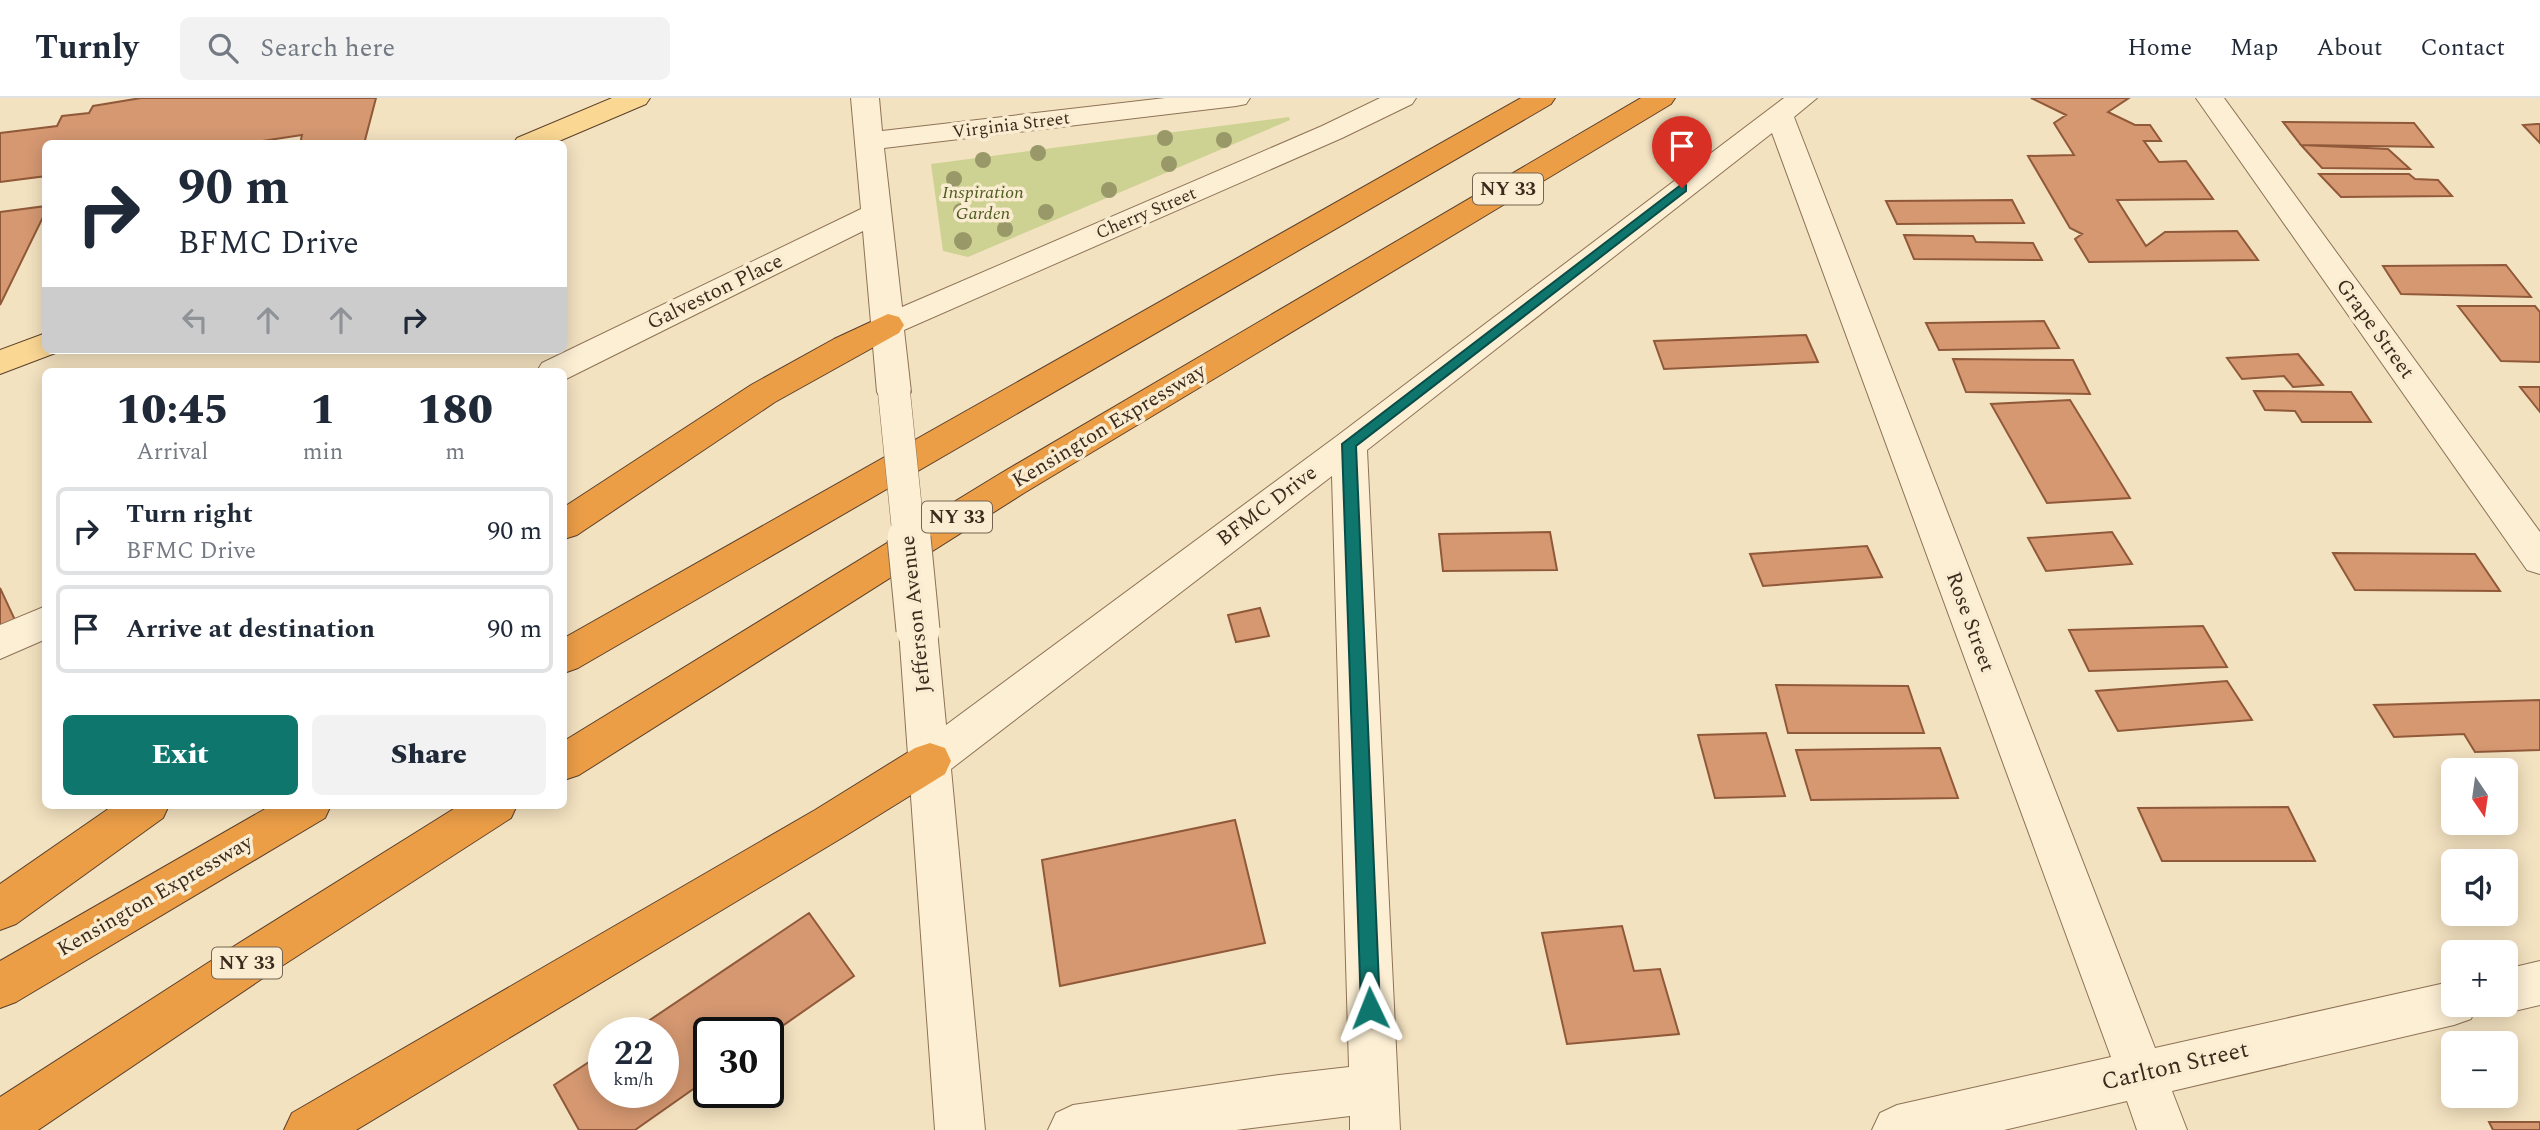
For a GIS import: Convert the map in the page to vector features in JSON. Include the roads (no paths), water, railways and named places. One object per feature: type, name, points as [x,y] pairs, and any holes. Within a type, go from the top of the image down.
[{"type":"highway","points":[[567,655],[1541,98]]},
{"type":"highway","name":"Kensington Expressway","points":[[567,760],[1011,484],[1661,98]]},
{"type":"highway","points":[[567,523],[710,426],[833,351],[888,326]]},
{"type":"highway","points":[[309,1130],[818,830],[930,761]]},
{"type":"highway","points":[[0,909],[142,809]]},
{"type":"highway","name":"Kensington Expressway","points":[[0,986],[303,809]]},
{"type":"highway","name":"NY 33","points":[[0,1126],[244,965],[490,809]]},
{"type":"main road","points":[[536,140],[636,98]]},
{"type":"main road","points":[[0,363],[42,346]]},
{"type":"street","name":"Jefferson Avenue","points":[[865,98],[918,630],[960,1130]]},
{"type":"street","name":"Virginia Street","points":[[869,141],[1236,98]]},
{"type":"street","name":"Cherry Street","points":[[888,326],[1332,132],[1402,98]]},
{"type":"street","name":"Grape Street","points":[[2210,98],[2540,560]]},
{"type":"street","name":"BFMC Drive","points":[[930,761],[1791,106]]},
{"type":"street","name":"Rose Street","points":[[1791,106],[2162,1130]]},
{"type":"street","name":"Galveston Place","points":[[560,368],[876,213]]},
{"type":"street","points":[[1073,1130],[1279,1099],[1374,1110],[1349,444]]},
{"type":"street","points":[[0,643],[42,623]]},
{"type":"street","points":[[2518,988],[2540,983]]},
{"type":"street","name":"Carlton Street","points":[[1897,1130],[2441,1006]]},
{"type":"park label","name":"Inspiration Garden","points":[[983,202]]}]
